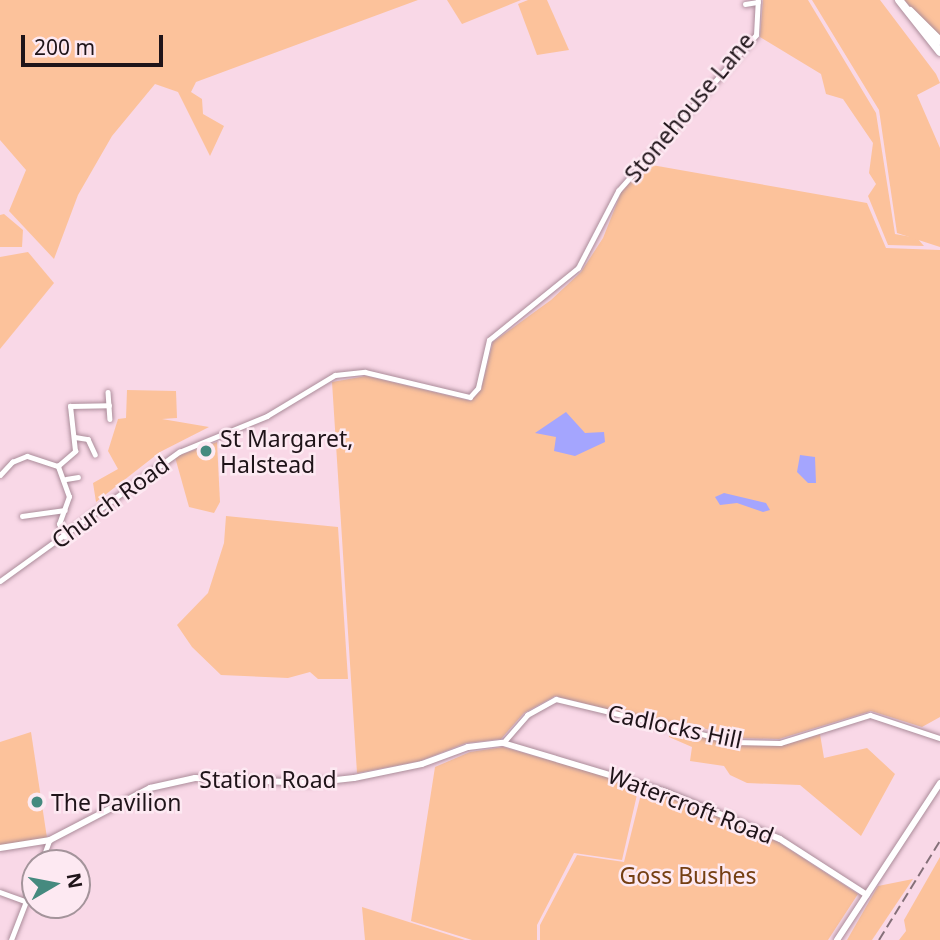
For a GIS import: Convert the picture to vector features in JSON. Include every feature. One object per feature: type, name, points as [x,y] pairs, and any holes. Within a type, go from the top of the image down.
[{"type":"highway","points":[[900,1],[940,41]]},
{"type":"highway","points":[[900,1],[940,52]]},
{"type":"street","points":[[745,4],[758,1]]},
{"type":"street","name":"Stonehouse Lane","points":[[227,435],[335,375],[365,372],[470,397],[478,388],[489,340],[578,268],[618,191],[756,35],[758,1]]},
{"type":"street","points":[[108,392],[110,419]]},
{"type":"street","points":[[58,466],[72,457],[75,437],[70,406],[108,405]]},
{"type":"street","name":"Church Road","points":[[0,581],[65,537],[179,452],[227,435]]},
{"type":"street","points":[[75,437],[88,439],[95,454]]},
{"type":"street","points":[[0,475],[12,462],[27,456],[58,466],[66,479],[69,497],[59,524],[65,537]]},
{"type":"street","points":[[66,479],[78,477]]},
{"type":"street","points":[[22,516],[65,510]]},
{"type":"street","name":"Cadlocks Hill","points":[[503,743],[527,715],[556,699],[666,727],[683,726],[735,742],[780,743],[870,715],[940,738]]},
{"type":"street","name":"Station Road","points":[[0,849],[50,840],[150,788],[195,778],[309,783],[354,778],[422,764],[468,747],[503,743]]},
{"type":"street","name":"Watercroft Road","points":[[503,743],[666,792],[767,834],[867,895]]},
{"type":"street","points":[[837,940],[940,783]]},
{"type":"street","points":[[46,849],[50,840]]},
{"type":"street","points":[[0,892],[21,900]]},
{"type":"street","points":[[11,940],[21,912]]},
{"type":"green space","points":[[0,0],[418,0],[196,82],[191,92],[202,99],[203,114],[224,126],[210,156],[178,92],[155,84],[112,136],[78,195],[54,259],[9,211],[26,170],[0,140]]},
{"type":"green space","points":[[447,0],[521,0],[462,24]]},
{"type":"green space","points":[[528,0],[547,0],[569,50],[537,55],[518,4]]},
{"type":"green space","points":[[763,0],[808,0],[876,113],[895,234],[917,238],[924,246],[888,245],[868,196],[876,184],[869,173],[873,143],[843,99],[826,94],[821,74],[760,37]]},
{"type":"green space","points":[[812,0],[880,0],[936,74],[940,83],[917,95],[940,148],[940,247],[897,233],[879,110]]},
{"type":"green space","points":[[904,0],[940,0],[940,36],[931,28]]},
{"type":"green space","points":[[646,164],[867,203],[886,248],[940,250],[940,717],[922,727],[871,711],[779,739],[735,738],[684,722],[666,724],[555,696],[524,713],[501,739],[466,743],[420,761],[357,773],[332,382],[366,376],[471,401],[481,390],[493,342],[551,300],[581,272],[603,238],[621,193]]},
{"type":"green space","points":[[4,214],[23,230],[22,247],[0,247],[0,215]]},
{"type":"green space","points":[[28,252],[54,283],[0,349],[0,257]]},
{"type":"green space","points":[[127,390],[176,391],[177,418],[162,419],[209,427],[160,452],[96,502],[93,483],[118,469],[108,451],[118,419],[126,418]]},
{"type":"green space","points":[[217,442],[220,502],[214,513],[189,507],[175,457]]},
{"type":"green space","points":[[226,516],[338,527],[348,679],[318,679],[310,672],[288,678],[221,675],[192,647],[177,625],[208,593],[224,543]]},
{"type":"green space","points":[[683,729],[730,744],[781,746],[820,734],[824,758],[867,748],[895,774],[861,836],[800,785],[747,783],[730,775],[724,766],[690,761],[692,747],[669,737],[670,731]]},
{"type":"green space","points":[[31,732],[47,838],[0,847],[0,742]]},
{"type":"green space","points":[[503,747],[639,786],[622,860],[574,853],[537,925],[537,940],[472,940],[411,921],[435,767],[470,752]]},
{"type":"green space","name":"Goss Bushes","points":[[643,786],[778,842],[858,894],[828,940],[540,940],[540,925],[577,855],[624,862]]},
{"type":"green space","points":[[940,857],[940,940],[899,940],[906,931],[904,920]]},
{"type":"green space","points":[[913,879],[872,940],[847,940],[878,886]]},
{"type":"green space","points":[[362,907],[465,940],[365,940]]},
{"type":"water","points":[[566,412],[585,433],[604,432],[605,442],[575,456],[554,451],[556,437],[535,433]]},
{"type":"water","points":[[800,455],[815,457],[816,483],[808,483],[797,472]]},
{"type":"water","points":[[724,493],[766,503],[770,510],[763,512],[737,503],[720,505],[715,497]]},
{"type":"railway","points":[[879,940],[940,841]]},
{"type":"place","name":"St Margaret, Halstead","points":[[206,451]]},
{"type":"place","name":"The Pavilion","points":[[37,802]]}]
